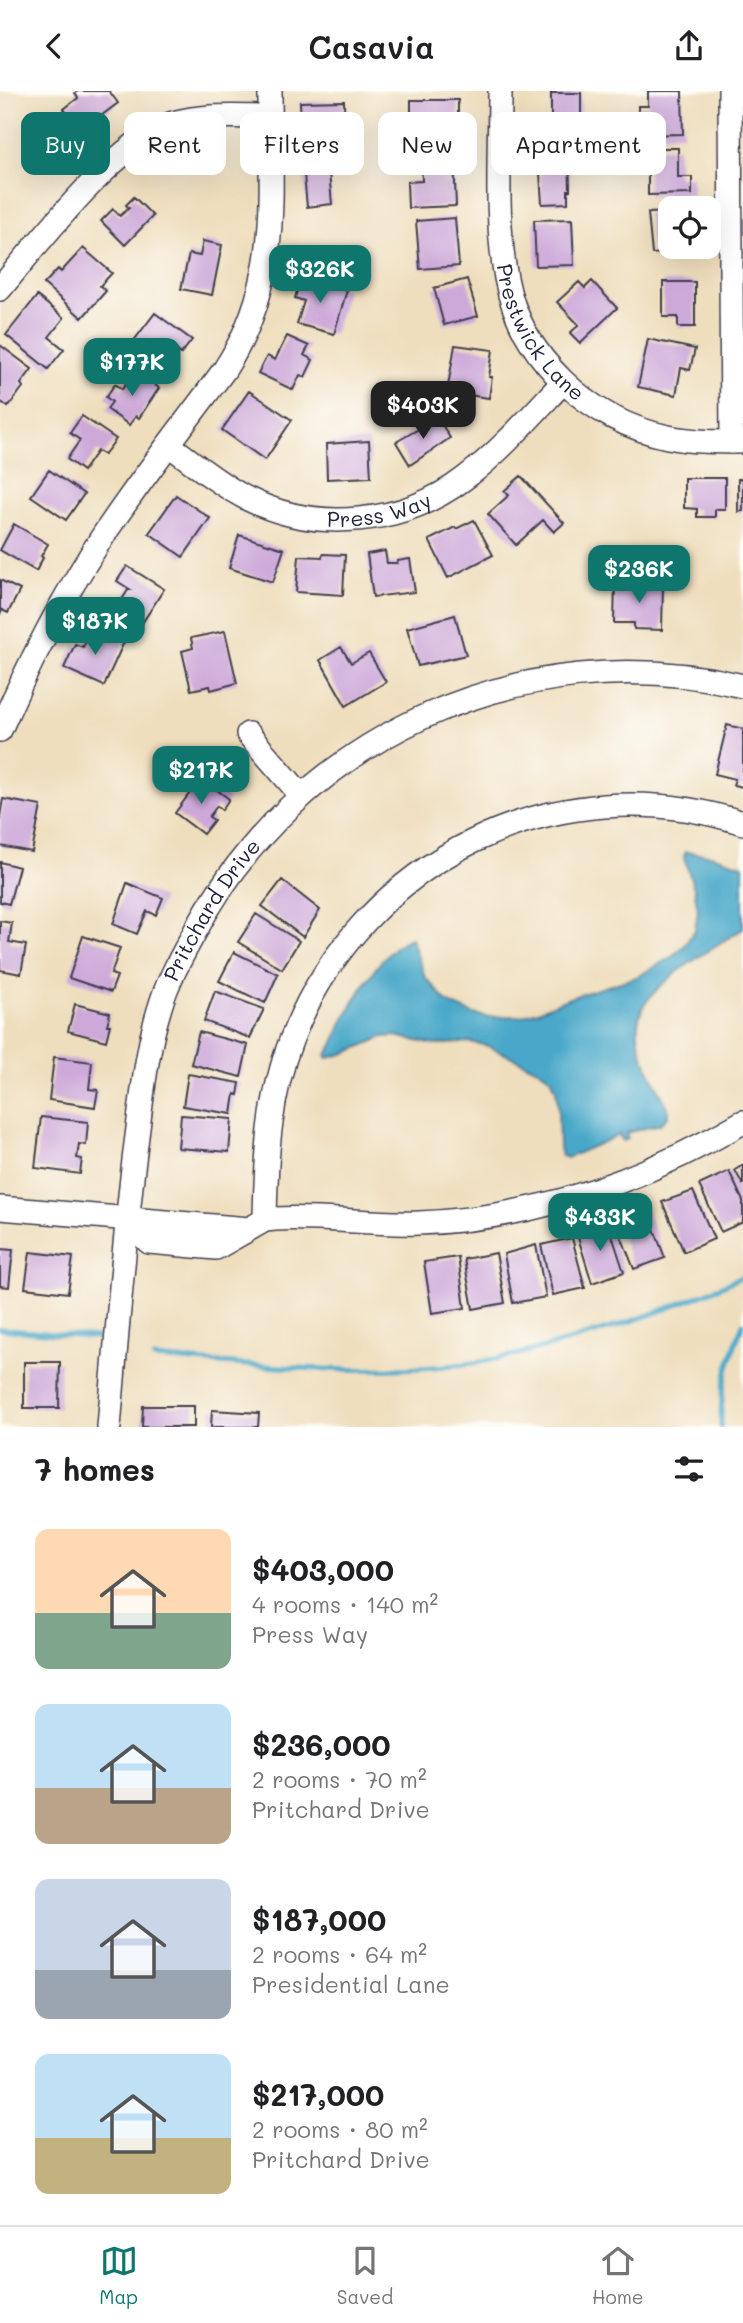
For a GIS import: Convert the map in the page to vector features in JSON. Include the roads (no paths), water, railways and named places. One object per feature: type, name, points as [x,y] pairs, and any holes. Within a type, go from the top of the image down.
[{"type":"street","points":[[270,91],[270,112]]},
{"type":"street","name":"Prestwick Lane","points":[[500,91],[501,235],[506,281],[516,311],[542,358],[564,382],[598,409],[640,430],[685,440],[737,442]]},
{"type":"street","points":[[730,91],[737,442]]},
{"type":"street","points":[[0,289],[94,183],[145,137],[160,128],[186,120],[240,118]]},
{"type":"street","points":[[0,730],[72,586],[126,503],[235,353],[261,290],[267,267],[271,230],[271,175]]},
{"type":"street","name":"Press Way","points":[[169,445],[244,498],[271,509],[298,516],[334,520],[373,517],[412,507],[449,489],[496,451],[564,382]]},
{"type":"street","name":"Pritchard Drive","points":[[109,1427],[126,1219],[152,1037],[171,978],[224,881],[267,829],[301,795],[337,767],[399,729],[495,690],[555,678],[624,672],[689,676],[743,686]]},
{"type":"street","points":[[248,734],[301,795]]},
{"type":"street","points":[[257,1224],[272,1113],[291,1041],[327,969],[359,927],[397,890],[440,859],[476,839],[531,818],[560,812],[615,805],[654,806],[690,810],[743,823]]},
{"type":"street","points":[[0,1208],[126,1219],[257,1224],[286,1218],[357,1223],[461,1220],[529,1209],[588,1194],[643,1174],[743,1122]]},
{"type":"water","points":[[685,852],[711,855],[743,865],[743,929],[704,953],[663,984],[641,1011],[638,1027],[640,1045],[646,1064],[668,1109],[668,1116],[660,1124],[626,1133],[628,1139],[623,1141],[619,1135],[567,1158],[561,1155],[559,1148],[558,1106],[551,1078],[538,1069],[488,1046],[470,1042],[435,1045],[395,1036],[383,1037],[343,1054],[328,1058],[326,1055],[370,976],[390,952],[411,938],[425,977],[447,1002],[473,1014],[488,1017],[521,1016],[637,977],[671,957],[684,946],[695,930],[698,910],[684,858]]},
{"type":"waterway","points":[[154,1358],[271,1367],[349,1369],[427,1368],[466,1364],[531,1351],[633,1321],[707,1293],[743,1276]]},
{"type":"waterway","points":[[721,1427],[726,1374],[743,1324]]},
{"type":"waterway","points":[[0,1329],[97,1338]]}]
